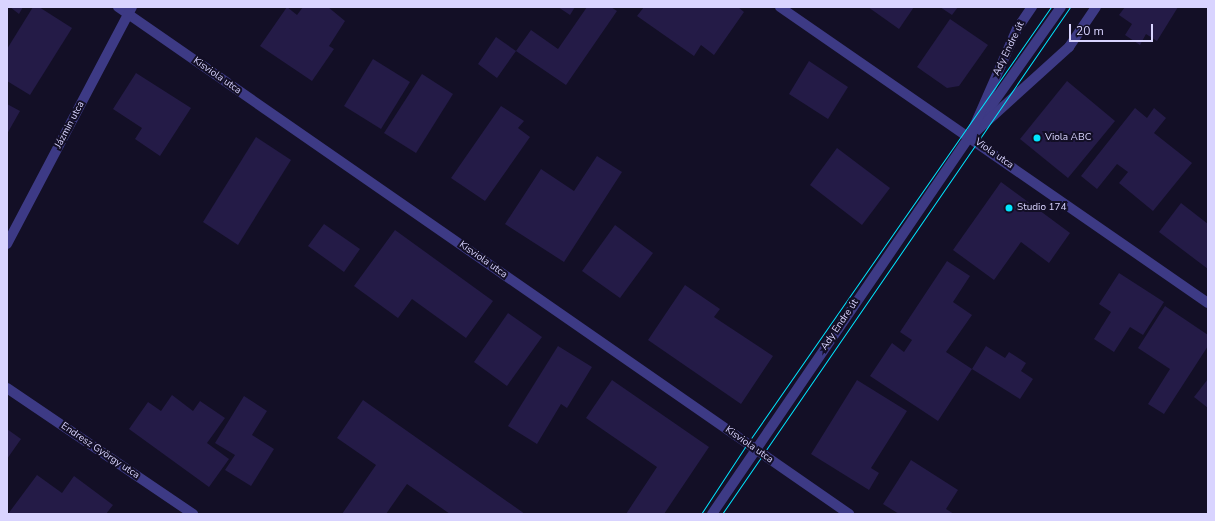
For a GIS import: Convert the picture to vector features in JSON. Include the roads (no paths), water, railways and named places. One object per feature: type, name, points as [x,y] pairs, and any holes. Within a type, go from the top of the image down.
[{"type":"street","name":"Kisviola utca","points":[[118,7],[130,10],[849,514]]},
{"type":"street","name":"Viola utca","points":[[780,7],[970,136],[1208,303]]},
{"type":"street","name":"Ady Endre út","points":[[712,514],[970,136],[1016,29],[1032,7]]},
{"type":"street","points":[[970,136],[1060,7]]},
{"type":"street","name":"Ady Endre út","points":[[970,136],[1069,47],[1096,7]]},
{"type":"street","name":"Jázmin utca","points":[[7,244],[130,10]]},
{"type":"street","name":"Endresz György utca","points":[[7,388],[193,514]]},
{"type":"tram line","points":[[701,514],[747,444],[1051,7]]},
{"type":"tram line","points":[[722,514],[1070,7]]},
{"type":"place","name":"Viola ABC","points":[[1037,138]]},
{"type":"place","name":"Studio 174","points":[[1009,208]]}]
